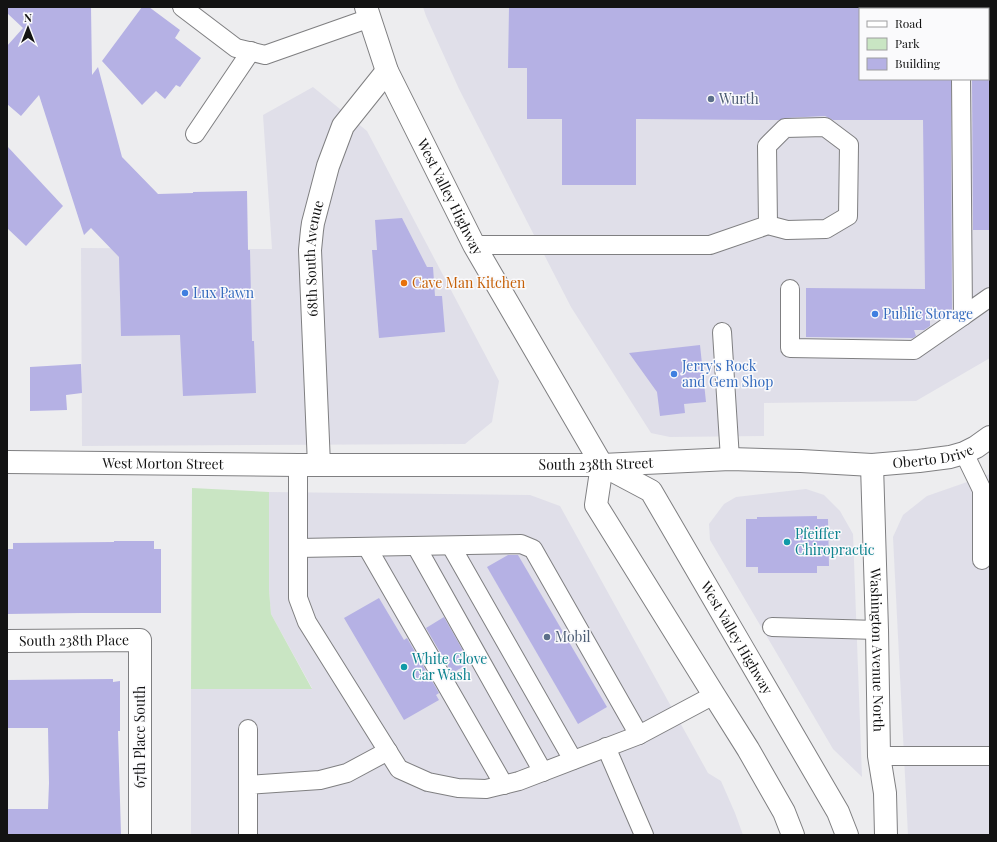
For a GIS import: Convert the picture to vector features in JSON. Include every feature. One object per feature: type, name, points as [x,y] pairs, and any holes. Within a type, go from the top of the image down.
[{"type":"street","name":"West Valley Highway","points":[[368,12],[388,71],[474,245],[602,465],[651,491],[838,812],[846,835]]},
{"type":"street","name":"68th South Avenue","points":[[308,465],[310,250],[312,230],[328,166],[343,126],[388,71]]},
{"type":"street","name":"Oberto Drive","points":[[872,465],[950,457],[964,453],[976,447],[990,437]]},
{"type":"street","name":"South 238th Street","points":[[308,465],[602,465],[730,459],[872,465]]},
{"type":"street","name":"West Morton Street","points":[[7,462],[308,465]]},
{"type":"street","points":[[602,465],[596,505],[748,749],[784,812],[793,835]]},
{"type":"street","name":"Washington Avenue North","points":[[872,465],[879,756],[885,793],[886,835]]},
{"type":"street","name":"South 238th Place","points":[[7,641],[140,640]]},
{"type":"street","name":"67th Place South","points":[[140,640],[140,835]]},
{"type":"lane","points":[[182,7],[236,48],[266,55],[368,12]]},
{"type":"lane","points":[[195,134],[251,51]]},
{"type":"lane","points":[[961,80],[962,316]]},
{"type":"lane","points":[[474,245],[710,245],[768,224],[787,230],[826,229],[848,216],[848,145],[825,127],[785,128],[767,146],[768,224]]},
{"type":"lane","points":[[790,289],[790,348],[914,350],[990,297]]},
{"type":"lane","points":[[722,332],[730,459]]},
{"type":"lane","points":[[964,453],[982,490],[982,560]]},
{"type":"lane","points":[[308,465],[298,548],[298,598],[307,622],[399,769],[428,782],[458,788],[486,789],[504,785],[543,772],[639,734],[714,695]]},
{"type":"lane","points":[[298,548],[521,544],[533,549],[639,734]]},
{"type":"lane","points":[[416,546],[543,772]]},
{"type":"lane","points":[[451,546],[573,760]]},
{"type":"lane","points":[[367,547],[504,785]]},
{"type":"lane","points":[[772,627],[877,630]]},
{"type":"lane","points":[[248,729],[248,835]]},
{"type":"lane","points":[[606,747],[644,835]]},
{"type":"lane","points":[[248,785],[320,780],[347,773],[388,751]]},
{"type":"lane","points":[[879,756],[990,756]]},
{"type":"shaded area","points":[[423,7],[990,7],[990,358],[916,401],[764,403],[764,436],[670,437],[651,433],[571,307],[459,89]]},
{"type":"shaded area","points":[[313,87],[367,131],[499,381],[492,422],[465,444],[82,446],[81,248],[272,249],[263,115]]},
{"type":"shaded area","points":[[990,474],[990,835],[908,835],[893,537],[903,515],[927,496]]},
{"type":"shaded area","points":[[806,489],[824,495],[840,511],[853,534],[862,777],[833,749],[710,540],[709,524],[724,504],[736,497]]},
{"type":"shaded area","points":[[269,492],[530,495],[560,506],[708,773],[721,781],[743,835],[191,835],[191,689],[312,688],[271,614],[269,590]]},
{"type":"green space","points":[[192,488],[269,492],[269,590],[271,614],[312,689],[191,689]]},
{"type":"building","points":[[7,7],[91,7],[92,75],[98,67],[122,157],[158,194],[247,191],[252,341],[254,341],[256,393],[183,396],[180,335],[121,336],[119,257],[91,228],[84,235],[39,95],[21,116],[7,104],[7,46],[23,28],[7,13]]},
{"type":"building","points":[[142,7],[149,7],[180,30],[175,38],[201,58],[180,87],[176,85],[165,99],[156,91],[142,105],[102,61]]},
{"type":"building","name":"Wurth","points":[[509,7],[860,7],[859,80],[951,80],[952,311],[944,311],[943,317],[930,317],[930,326],[924,330],[914,330],[916,336],[913,338],[806,337],[806,288],[925,289],[923,120],[833,120],[825,116],[785,118],[780,120],[636,119],[636,185],[562,185],[562,119],[527,119],[527,68],[508,68]]},
{"type":"building","points":[[990,79],[990,230],[973,230],[972,80]]},
{"type":"building","points":[[7,146],[63,206],[26,246],[7,228]]},
{"type":"building","name":"Cave Man Kitchen","points":[[402,218],[427,267],[433,267],[435,296],[442,296],[445,332],[379,338],[372,250],[377,250],[375,220]]},
{"type":"building","name":"Jerry's Rock and Gem Shop","points":[[700,345],[706,402],[684,404],[685,413],[660,416],[657,392],[629,353]]},
{"type":"building","points":[[81,364],[82,393],[66,395],[67,410],[30,411],[30,367]]},
{"type":"building","name":"Pfeiffer Chiropractic","points":[[817,516],[817,519],[828,519],[829,566],[817,566],[817,573],[758,573],[758,567],[746,567],[746,519],[757,519],[757,517]]},
{"type":"building","points":[[154,541],[154,549],[161,549],[161,613],[7,614],[7,549],[13,549],[13,543]]},
{"type":"building","name":"Mobil","points":[[508,555],[518,555],[607,707],[578,724],[487,567]]},
{"type":"building","name":"White Glove Car Wash","points":[[379,598],[404,640],[407,638],[439,693],[436,695],[439,700],[404,720],[344,618]]},
{"type":"building","points":[[444,617],[470,663],[452,673],[426,628]]},
{"type":"building","points":[[113,679],[113,682],[120,681],[120,731],[118,731],[121,835],[7,835],[7,809],[48,809],[49,783],[48,728],[7,728],[7,680]]},
{"type":"place","name":"Wurth","points":[[711,99]]},
{"type":"place","name":"Cave Man Kitchen","points":[[404,283]]},
{"type":"place","name":"Lux Pawn","points":[[185,293]]},
{"type":"place","name":"Public Storage","points":[[875,314]]},
{"type":"place","name":"Jerry's Rock and Gem Shop","points":[[674,374]]},
{"type":"place","name":"Pfeiffer Chiropractic","points":[[787,542]]},
{"type":"place","name":"Mobil","points":[[547,637]]},
{"type":"place","name":"White Glove Car Wash","points":[[404,667]]}]
